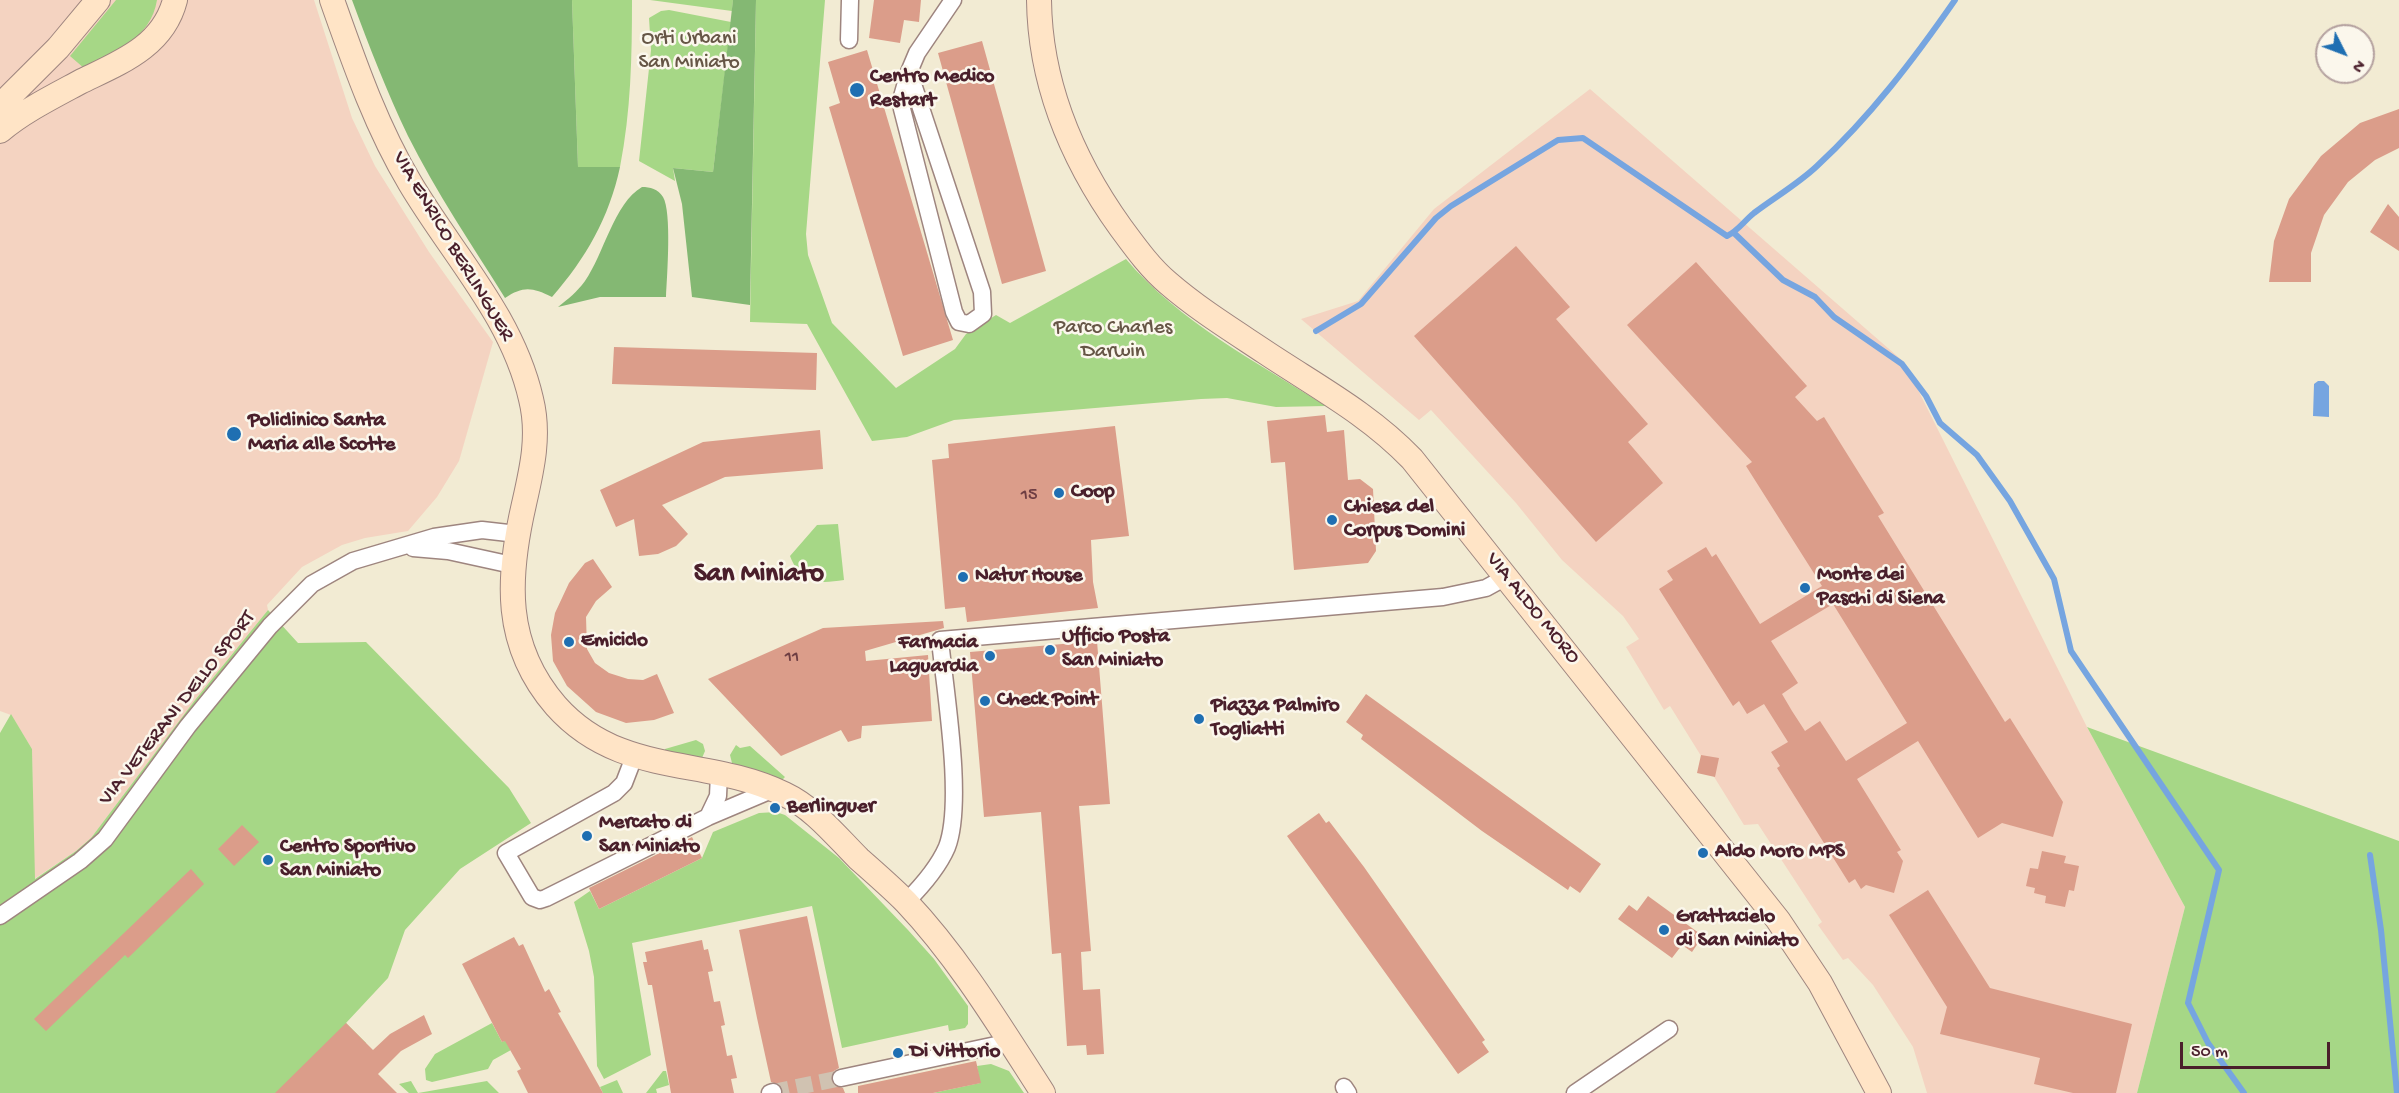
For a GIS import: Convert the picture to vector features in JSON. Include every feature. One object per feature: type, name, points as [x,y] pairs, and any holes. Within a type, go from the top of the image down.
[{"type":"street","points":[[0,106],[38,69],[98,0]]},
{"type":"street","points":[[0,131],[77,84],[144,48],[163,27],[175,0]]},
{"type":"street","name":"VIA ENRICO BERLINGUER","points":[[332,0],[363,84],[401,168],[488,299],[524,375],[533,409],[535,446],[512,565],[512,598],[516,627],[524,655],[540,685],[578,726],[609,746],[634,757],[719,774],[774,789],[803,806],[906,902],[948,955],[1043,1093]]},
{"type":"street","points":[[849,40],[850,0]]},
{"type":"street","points":[[909,72],[982,292],[983,314],[969,324],[959,322],[954,312],[901,100],[909,72],[917,53],[953,0]]},
{"type":"street","name":"VIA ALDO MORO","points":[[1039,0],[1046,66],[1059,112],[1072,146],[1101,198],[1144,258],[1167,283],[1200,308],[1354,409],[1392,438],[1431,481],[1779,920],[1820,983],[1879,1093]]},
{"type":"street","points":[[38,69],[39,79],[42,82],[77,84]]},
{"type":"street","name":"VIA VETERANI DELLO SPORT","points":[[0,916],[80,861],[105,839],[188,726],[270,626],[301,593],[324,576],[353,561],[458,532],[482,530],[517,534]]},
{"type":"street","name":"VIA VETERANI DELLO SPORT","points":[[400,548],[448,551],[512,565]]},
{"type":"street","points":[[906,902],[938,863],[947,845],[952,827],[953,785],[940,640],[1443,597],[1486,588],[1506,577]]},
{"type":"street","points":[[634,757],[624,783],[614,793],[506,854],[532,897],[537,900],[546,898],[708,817],[774,789]]},
{"type":"street","points":[[708,817],[718,796],[719,774]]},
{"type":"street","points":[[1575,1093],[1669,1029]]},
{"type":"street","points":[[841,1078],[1010,1042]]},
{"type":"shaded area","name":"Policlinico Santa Maria alle Scotte","points":[[0,0],[314,0],[352,118],[375,166],[429,252],[493,342],[459,461],[437,497],[408,531],[365,538],[342,545],[302,567],[267,605],[268,610],[195,700],[91,838],[34,879],[32,749],[11,715],[0,711]]},
{"type":"shaded area","name":"Monte dei Paschi di Siena","points":[[1590,89],[1904,362],[2087,727],[2185,907],[2137,1093],[1927,1093],[1913,1047],[1873,985],[1848,958],[1843,960],[1818,925],[1822,922],[1758,824],[1744,825],[1670,706],[1664,710],[1626,647],[1639,639],[1623,616],[1562,560],[1516,503],[1431,410],[1419,420],[1301,319],[1358,301],[1434,209]]},
{"type":"green space","points":[[116,0],[157,0],[147,25],[130,43],[85,69],[70,56]]},
{"type":"green space","points":[[352,0],[572,0],[578,167],[620,167],[610,203],[595,237],[552,297],[528,289],[517,291],[505,298],[442,198],[408,136],[378,69]]},
{"type":"green space","name":"Orti Urbani San Miniato","points":[[572,0],[632,0],[630,84],[627,125],[620,167],[578,167]]},
{"type":"green space","name":"Orti Urbani San Miniato","points":[[650,0],[733,0],[732,11]]},
{"type":"green space","points":[[733,0],[756,0],[750,305],[692,297],[682,204],[673,168],[713,172]]},
{"type":"green space","name":"Parco Charles Darwin","points":[[756,0],[825,0],[806,234],[808,255],[832,323],[896,388],[955,349],[966,334],[996,315],[1010,323],[1126,259],[1170,302],[1194,321],[1220,340],[1326,406],[1276,407],[1227,398],[1201,399],[954,420],[907,437],[872,441],[807,324],[750,322]]},
{"type":"green space","name":"Orti Urbani San Miniato","points":[[669,10],[731,22],[713,172],[673,168],[675,181],[639,161],[651,50],[649,18],[661,11]]},
{"type":"green space","points":[[642,187],[659,192],[666,205],[668,245],[666,297],[600,297],[558,307],[585,281],[624,205]]},
{"type":"green space","points":[[838,524],[844,580],[818,582],[805,577],[794,565],[790,556],[817,525]]},
{"type":"green space","name":"Centro Sportivo San Miniato","points":[[268,610],[298,643],[366,642],[509,788],[531,823],[460,869],[405,930],[388,978],[346,1023],[366,1043],[314,1093],[0,1093],[0,733],[11,714],[32,749],[35,879],[91,838],[195,700]]},
{"type":"green space","points":[[2087,727],[2399,841],[2399,1093],[2137,1093],[2185,907]]},
{"type":"green space","points":[[696,740],[703,744],[705,751],[702,758],[664,752],[665,749]]},
{"type":"green space","points":[[736,745],[740,748],[750,746],[785,777],[782,780],[732,763],[730,755]]},
{"type":"green space","points":[[776,812],[785,815],[839,858],[908,930],[934,959],[968,1006],[968,1024],[965,1028],[949,1031],[948,1025],[842,1048],[812,906],[632,943],[651,1055],[604,1079],[597,1066],[594,977],[589,951],[574,902],[590,891],[599,909],[702,858],[713,832],[759,813]]},
{"type":"green space","points":[[492,1023],[502,1042],[506,1040],[511,1050],[493,1060],[488,1069],[432,1082],[426,1080],[425,1069],[435,1054]]},
{"type":"green space","points":[[991,1064],[1009,1071],[1024,1093],[933,1093],[980,1083],[977,1066]]},
{"type":"green space","points":[[663,1071],[666,1071],[669,1085],[656,1089],[657,1093],[646,1093]]},
{"type":"green space","points":[[617,1080],[623,1093],[603,1093],[600,1087]]},
{"type":"green space","points":[[411,1081],[418,1093],[409,1093],[399,1084]]},
{"type":"green space","points":[[487,1081],[499,1093],[418,1093]]},
{"type":"water","points":[[2324,381],[2329,386],[2329,417],[2313,416],[2314,384]]},
{"type":"building","points":[[874,0],[921,0],[919,22],[904,20],[900,43],[869,38]]},
{"type":"building","points":[[982,41],[1046,271],[1002,284],[938,53]]},
{"type":"building","points":[[867,50],[953,340],[903,356],[829,107],[840,103],[828,62]]},
{"type":"building","points":[[2399,109],[2399,148],[2375,160],[2348,182],[2324,215],[2311,253],[2311,282],[2269,282],[2274,241],[2289,199],[2321,156],[2360,123]]},
{"type":"building","points":[[2388,204],[2399,217],[2399,251],[2370,232]]},
{"type":"building","points":[[1516,246],[1570,307],[1556,319],[1648,424],[1628,442],[1663,483],[1596,542],[1414,336]]},
{"type":"building","points":[[1696,262],[1807,386],[1795,397],[1817,421],[1824,417],[1884,513],[1878,516],[2005,722],[2010,718],[2063,802],[2053,837],[2002,823],[1978,838],[1918,741],[1857,779],[1901,850],[1897,852],[1903,861],[1894,893],[1866,885],[1861,889],[1855,879],[1849,883],[1777,768],[1780,766],[1771,752],[1788,742],[1764,704],[1747,714],[1739,701],[1733,706],[1659,589],[1673,580],[1667,571],[1706,547],[1712,557],[1716,554],[1760,624],[1822,586],[1746,466],[1752,462],[1627,325]],"holes":[[[1833,604],[1907,723],[1846,761],[1820,721],[1805,731],[1792,711],[1782,694],[1798,683],[1771,641]]]},
{"type":"building","points":[[614,347],[817,353],[816,390],[612,384]]},
{"type":"building","name":"Chiesa del Corpus Domini","points":[[1325,415],[1327,432],[1344,430],[1348,480],[1360,479],[1373,489],[1376,551],[1368,563],[1294,570],[1285,462],[1271,463],[1267,421]]},
{"type":"building","points":[[1115,426],[1129,536],[1091,540],[1093,582],[1098,608],[967,622],[965,607],[945,609],[932,460],[949,458],[948,444]]},
{"type":"building","points":[[820,430],[823,469],[725,477],[662,505],[688,534],[676,546],[658,554],[639,556],[634,519],[616,527],[600,490],[703,442]]},
{"type":"building","name":"Emiciclo","points":[[593,559],[612,587],[596,601],[586,617],[587,649],[595,663],[609,673],[628,679],[643,680],[657,674],[674,713],[654,720],[626,723],[596,712],[567,686],[553,661],[551,635],[555,613],[569,583],[585,563]]},
{"type":"building","points":[[943,621],[944,628],[865,651],[866,661],[928,655],[932,721],[862,726],[861,738],[848,742],[841,730],[781,756],[708,679],[823,628]]},
{"type":"building","points":[[1097,641],[1110,804],[1079,806],[1091,951],[1081,952],[1083,990],[1100,989],[1104,1054],[1087,1055],[1086,1045],[1067,1046],[1061,953],[1052,954],[1041,812],[984,817],[970,652]]},
{"type":"building","points":[[1366,694],[1601,864],[1580,893],[1570,886],[1568,890],[1482,831],[1361,739],[1363,735],[1346,722]]},
{"type":"building","points":[[1701,755],[1719,758],[1715,777],[1697,773]]},
{"type":"building","points":[[1319,813],[1326,823],[1329,821],[1364,867],[1485,1040],[1482,1042],[1489,1052],[1458,1074],[1287,836]]},
{"type":"building","points":[[242,825],[259,842],[234,866],[218,849]]},
{"type":"building","points":[[692,837],[702,858],[599,909],[589,888]]},
{"type":"building","points":[[2042,851],[2066,856],[2064,863],[2079,866],[2074,891],[2069,890],[2065,907],[2045,903],[2046,896],[2034,893],[2035,888],[2026,886],[2030,868],[2038,869]]},
{"type":"building","points":[[191,869],[204,884],[128,958],[125,955],[46,1031],[34,1019]]},
{"type":"building","points":[[1928,890],[1990,988],[2132,1024],[2116,1093],[2073,1093],[2034,1084],[2040,1058],[1940,1034],[1947,1007],[1889,915]]},
{"type":"building","name":"Grattacielo di San Miniato","points":[[1648,896],[1703,936],[1692,952],[1682,945],[1672,958],[1618,919],[1629,905],[1637,911]]},
{"type":"building","points":[[807,916],[839,1068],[834,1071],[831,1080],[834,1085],[843,1088],[845,1093],[783,1093],[780,1085],[771,1082],[757,1018],[739,930]]},
{"type":"building","points":[[514,937],[519,946],[523,944],[545,992],[549,989],[561,1012],[558,1013],[603,1093],[528,1093],[517,1071],[521,1069],[505,1041],[502,1042],[462,964]]},
{"type":"building","points":[[702,940],[704,950],[708,949],[713,971],[708,972],[714,1002],[720,1001],[725,1025],[721,1026],[727,1056],[732,1055],[737,1078],[731,1079],[734,1093],[671,1093],[652,985],[648,985],[643,962],[647,962],[645,952]]},
{"type":"building","points":[[424,1015],[432,1034],[401,1051],[378,1074],[397,1093],[275,1093],[346,1023],[373,1050],[390,1034]]},
{"type":"building","points":[[976,1061],[981,1083],[933,1093],[858,1093],[858,1086]]},
{"type":"waterway","points":[[1316,331],[1361,304],[1436,218],[1451,206],[1558,140],[1583,138],[1727,236],[1731,234],[1754,213],[1810,173],[1855,128],[1924,44],[1955,0]]},
{"type":"waterway","points":[[1734,233],[1783,280],[1815,297],[1834,317],[1902,364],[1926,396],[1940,423],[1977,455],[2010,501],[2054,579],[2071,651],[2219,870],[2188,1003],[2208,1043],[2244,1093]]},
{"type":"waterway","points":[[2370,855],[2381,930],[2397,1093]]},
{"type":"tunnel","points":[[773,1092],[841,1078]]},
{"type":"place","name":"Centro Medico Restart","points":[[857,90]]},
{"type":"place","name":"Policlinico Santa Maria alle Scotte","points":[[234,434]]},
{"type":"place","name":"Coop","points":[[1059,493]]},
{"type":"place","name":"Chiesa del Corpus Domini","points":[[1332,520]]},
{"type":"place","name":"Natur House","points":[[963,577]]},
{"type":"place","name":"Monte dei Paschi di Siena","points":[[1805,588]]},
{"type":"place","name":"Emiciclo","points":[[569,642]]},
{"type":"place","name":"Ufficio Posta San Miniato","points":[[1050,650]]},
{"type":"place","name":"Farmacia Laguardia","points":[[990,656]]},
{"type":"place","name":"Check Point","points":[[985,701]]},
{"type":"place","name":"Piazza Palmiro Togliatti","points":[[1199,719]]},
{"type":"place","name":"Berlinguer","points":[[775,808]]},
{"type":"place","name":"Mercato di San Miniato","points":[[587,836]]},
{"type":"place","name":"Aldo Moro MPS","points":[[1703,853]]},
{"type":"place","name":"Centro Sportivo San Miniato","points":[[268,860]]},
{"type":"place","name":"Grattacielo di San Miniato","points":[[1664,930]]},
{"type":"place","name":"Di Vittorio","points":[[898,1053]]},
{"type":"district","name":"San Miniato","points":[[759,576]]}]
